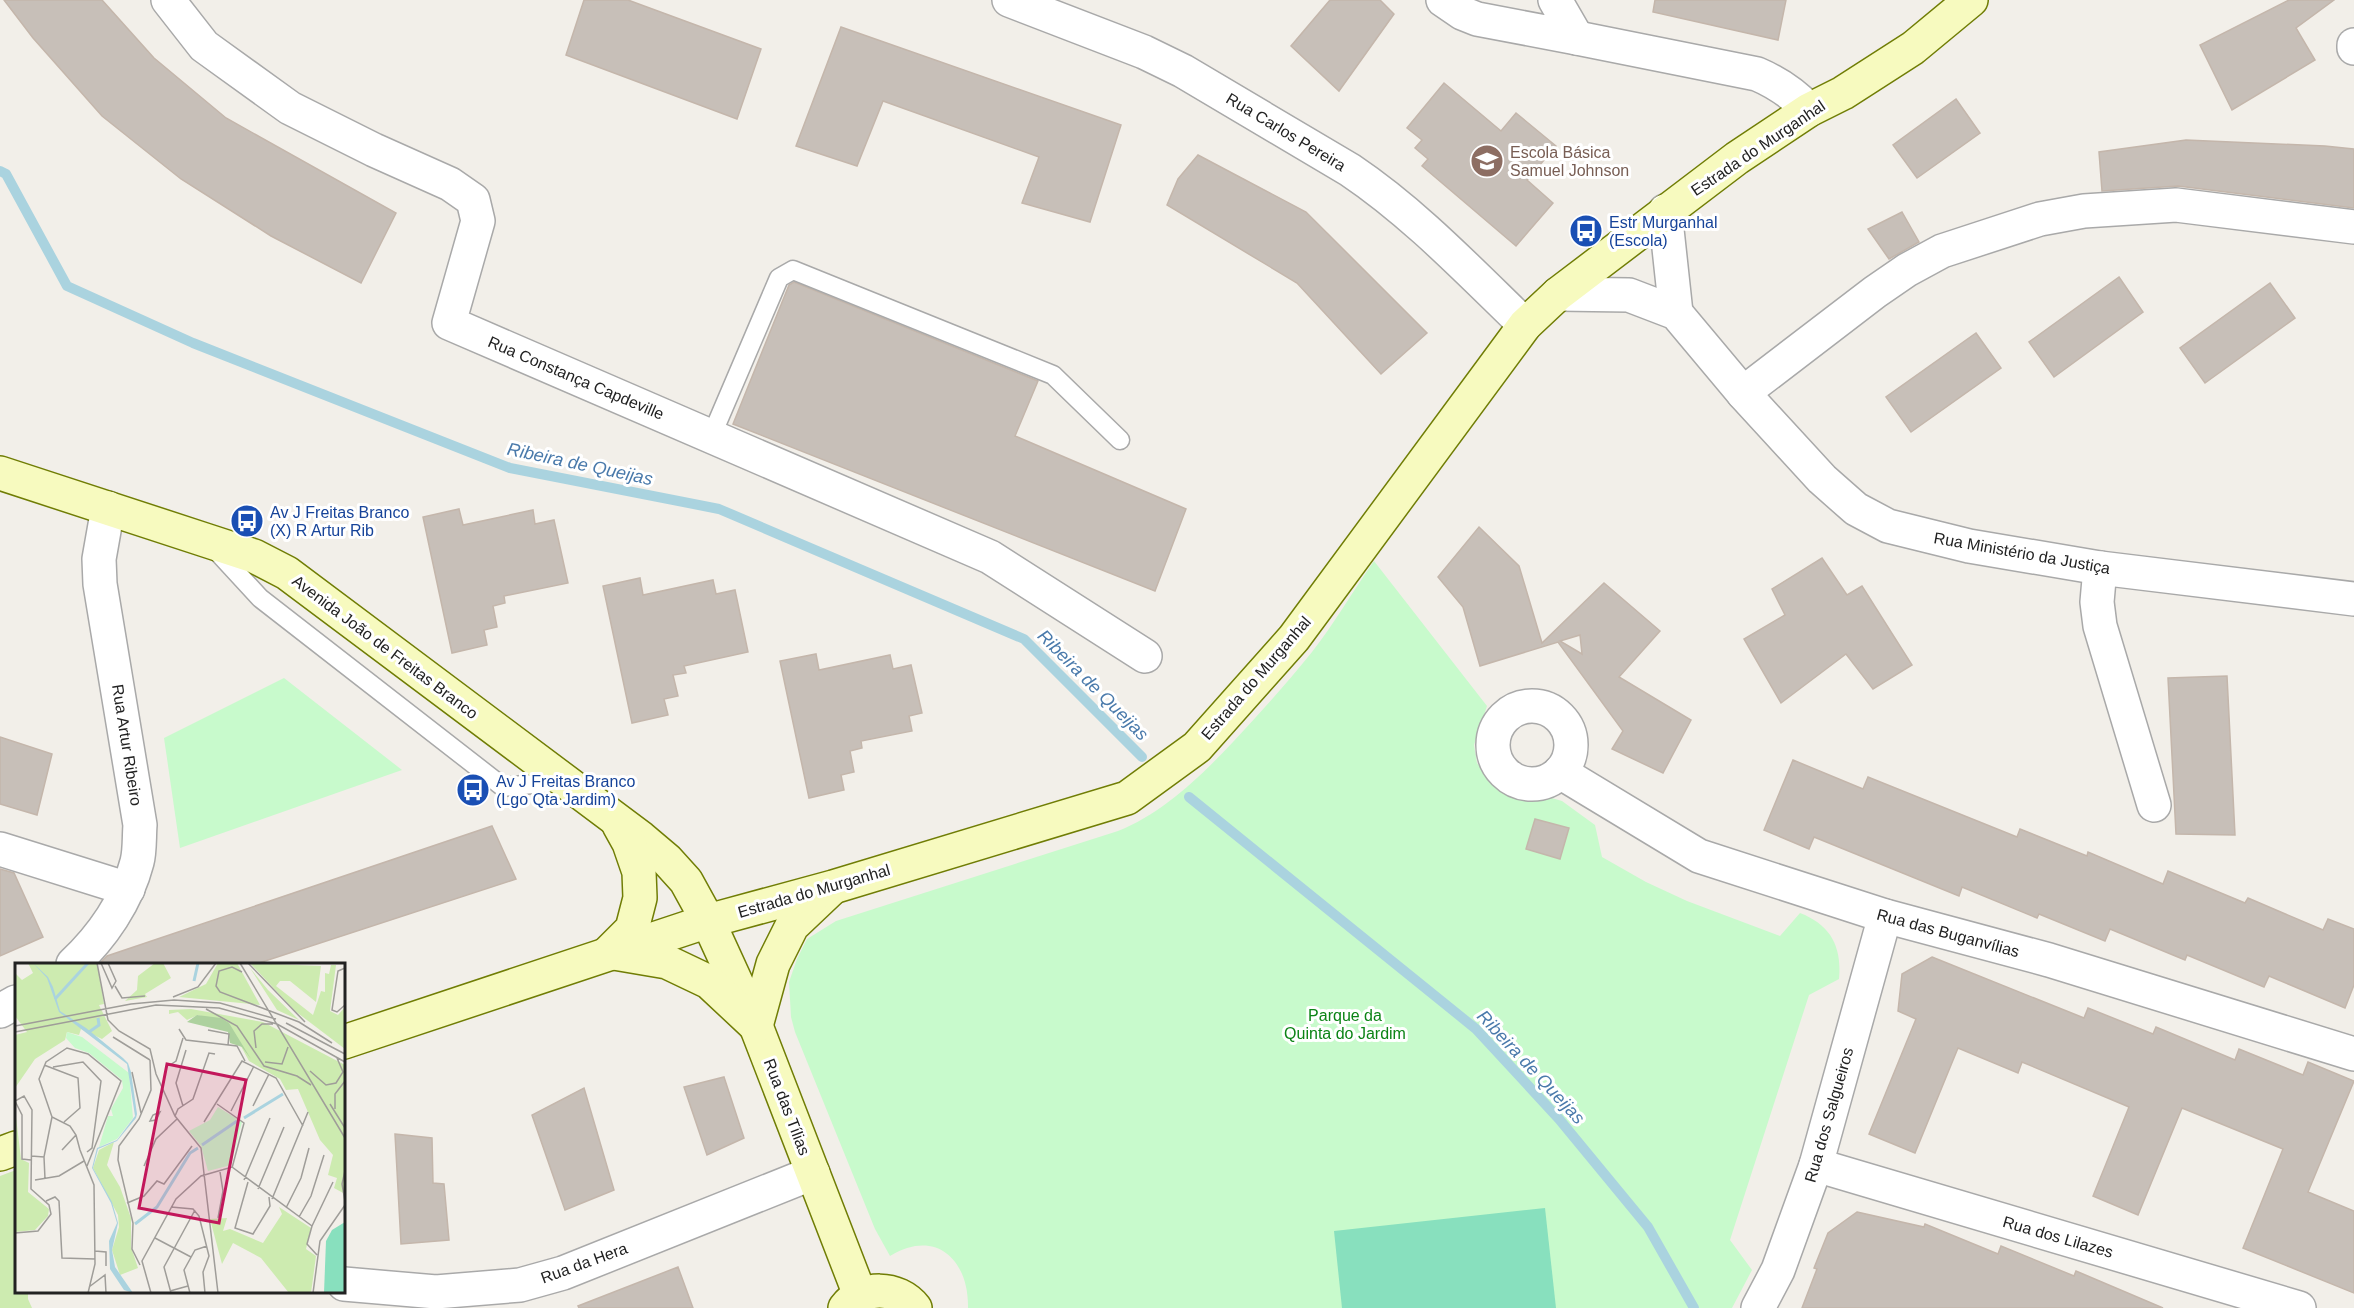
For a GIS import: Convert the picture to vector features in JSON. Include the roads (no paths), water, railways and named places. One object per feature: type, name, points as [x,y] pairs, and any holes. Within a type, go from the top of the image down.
[{"type":"street","name":"Rua Constança Capdeville","points":[[168,0],[204,46],[290,108],[374,150],[450,184],[473,200],[478,221],[449,323],[990,557],[1145,656]]},
{"type":"street","name":"Rua Carlos Pereira","points":[[1009,0],[1144,52],[1183,71],[1350,170],[1376,188],[1418,224],[1525,326]]},
{"type":"street","points":[[1443,0],[1462,13],[1477,18],[1757,74],[1777,83],[1796,96],[1809,110]]},
{"type":"street","points":[[1555,0],[1577,38]]},
{"type":"street","name":"Estrada do Murganhal","points":[[345,1041],[708,921],[833,887],[1127,798],[1197,747],[1294,638],[1525,326],[1558,294],[1737,158],[1809,110],[1843,93],[1913,48],[1971,0]]},
{"type":"street","points":[[1743,393],[1907,270],[1942,251],[2040,219],[2084,211],[2176,205],[2354,227]]},
{"type":"street","points":[[1665,212],[1676,313]]},
{"type":"street","name":"Rua Ministério da Justiça","points":[[1558,294],[1629,295],[1676,313],[1743,393],[1822,479],[1856,509],[1888,526],[1969,546],[2100,568],[2354,599]]},
{"type":"street","name":"Avenida João de Freitas Branco","points":[[0,473],[254,556],[287,573],[667,860],[686,881],[708,921]]},
{"type":"street","name":"Rua Artur Ribeiro","points":[[74,963],[96,943],[128,889],[138,860],[140,825],[100,584],[99,559],[108,508]]},
{"type":"street","points":[[2100,568],[2097,603],[2100,626],[2154,805]]},
{"type":"street","name":"Rua das Buganvílias","points":[[1560,772],[1699,856],[1886,916],[2049,960],[2354,1054]]},
{"type":"street","points":[[609,952],[632,929],[640,898],[639,872],[629,843],[616,820]]},
{"type":"street","points":[[0,849],[128,889]]},
{"type":"street","points":[[609,952],[667,962],[709,982],[756,1026],[773,964],[792,926],[833,887]]},
{"type":"street","name":"Rua dos Salgueiros","points":[[1758,1308],[1778,1270],[1816,1165],[1886,916]]},
{"type":"street","name":"Rua das Tílias","points":[[708,921],[756,1026],[813,1173],[852,1302]]},
{"type":"street","points":[[0,1011],[15,1003]]},
{"type":"street","points":[[0,1154],[15,1148]]},
{"type":"street","name":"Rua dos Lilazes","points":[[1816,1165],[2299,1308]]},
{"type":"street","name":"Rua da Hera","points":[[345,1284],[436,1293],[520,1285],[563,1273],[813,1173]]},
{"type":"street","points":[[852,1302],[873,1291],[887,1291],[900,1295],[915,1308]]},
{"type":"lane","points":[[711,436],[779,278],[793,270],[1053,375],[1120,440]]},
{"type":"waterway","name":"Ribeira de Queijas","points":[[0,171],[6,174],[67,286],[193,343],[510,468],[719,509],[1024,639],[1142,757]]},
{"type":"waterway","name":"Ribeira de Queijas","points":[[1189,797],[1476,1029],[1559,1119],[1648,1227],[1694,1308]]},
{"type":"place","name":"Escola Básica Samuel Johnson","points":[[1487,161]]},
{"type":"place","name":"Estr Murganhal (Escola)","points":[[1586,231]]},
{"type":"place","name":"Av J Freitas Branco (X) R Artur Rib","points":[[247,521]]},
{"type":"place","name":"Av J Freitas Branco (Lgo Qta Jardim)","points":[[473,790]]},
{"type":"park label","name":"Parque da Quinta do Jardim","points":[[1345,1024]]}]
